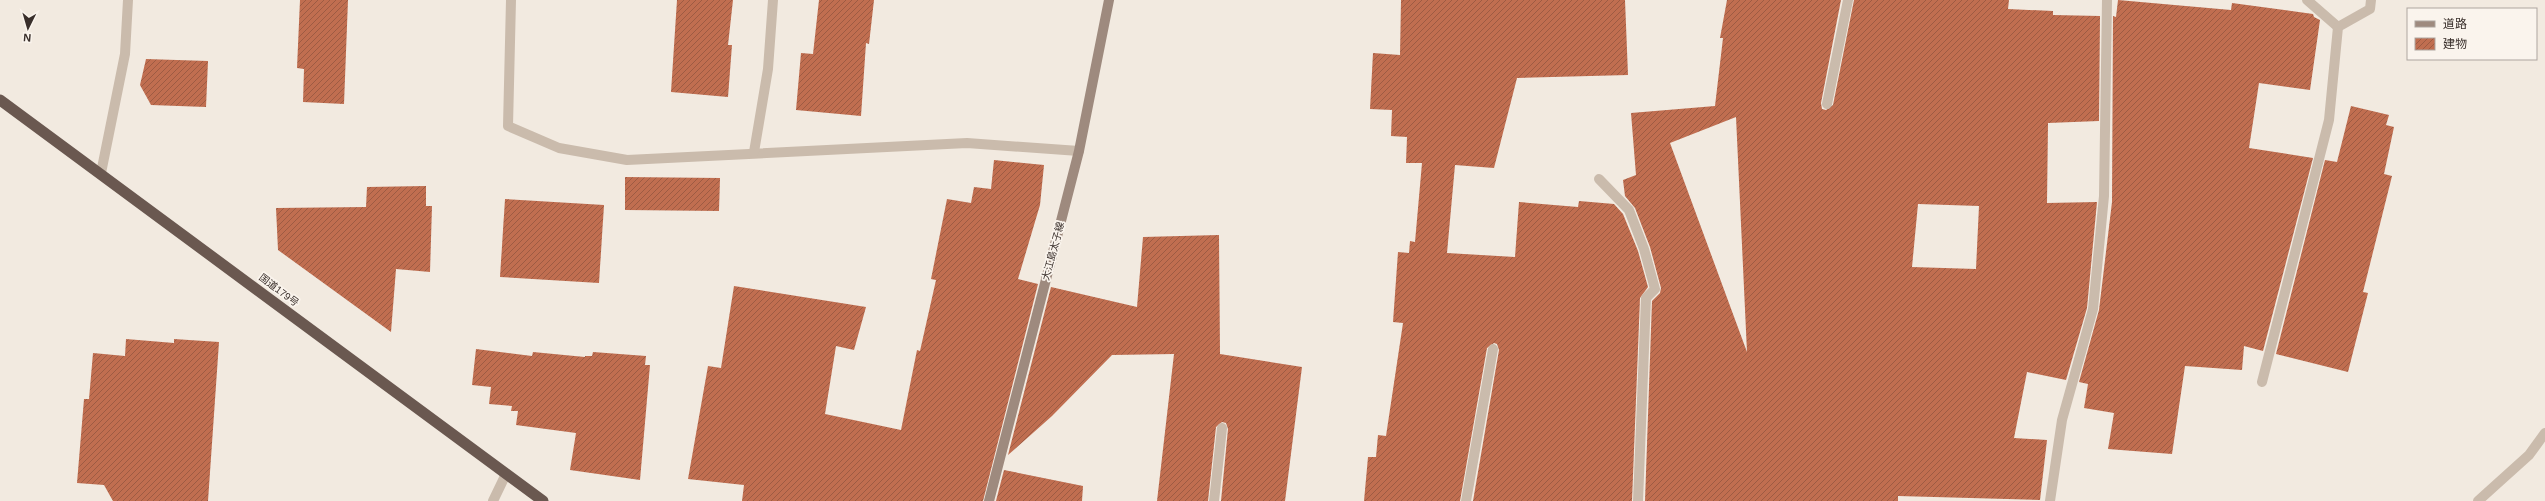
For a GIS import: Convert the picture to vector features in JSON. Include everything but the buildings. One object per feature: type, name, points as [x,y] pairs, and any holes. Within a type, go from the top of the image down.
[{"type":"highway","name":"国道179号","points":[[0,100],[101,173],[543,501]]},
{"type":"main road","name":"大江島太子線","points":[[989,501],[1080,151],[1109,0]]},
{"type":"street","points":[[101,173],[125,54],[128,0]]},
{"type":"street","points":[[511,0],[508,126],[559,148],[627,160],[754,152],[967,143],[1080,151]]},
{"type":"street","points":[[754,152],[768,70],[773,0]]},
{"type":"street","points":[[1827,104],[1848,0]]},
{"type":"street","points":[[2050,501],[2062,420],[2093,309],[2104,196],[2107,0]]},
{"type":"street","points":[[2307,0],[2338,27]]},
{"type":"street","points":[[2338,27],[2370,9],[2371,0]]},
{"type":"street","points":[[2262,382],[2329,120],[2338,27]]},
{"type":"street","points":[[1599,179],[1629,210],[1644,249],[1655,289],[1646,298],[1638,501]]},
{"type":"street","points":[[1466,501],[1493,349]]},
{"type":"street","points":[[1214,501],[1222,428]]},
{"type":"street","points":[[2478,501],[2529,455],[2545,433]]},
{"type":"street","points":[[493,501],[506,474]]}]
